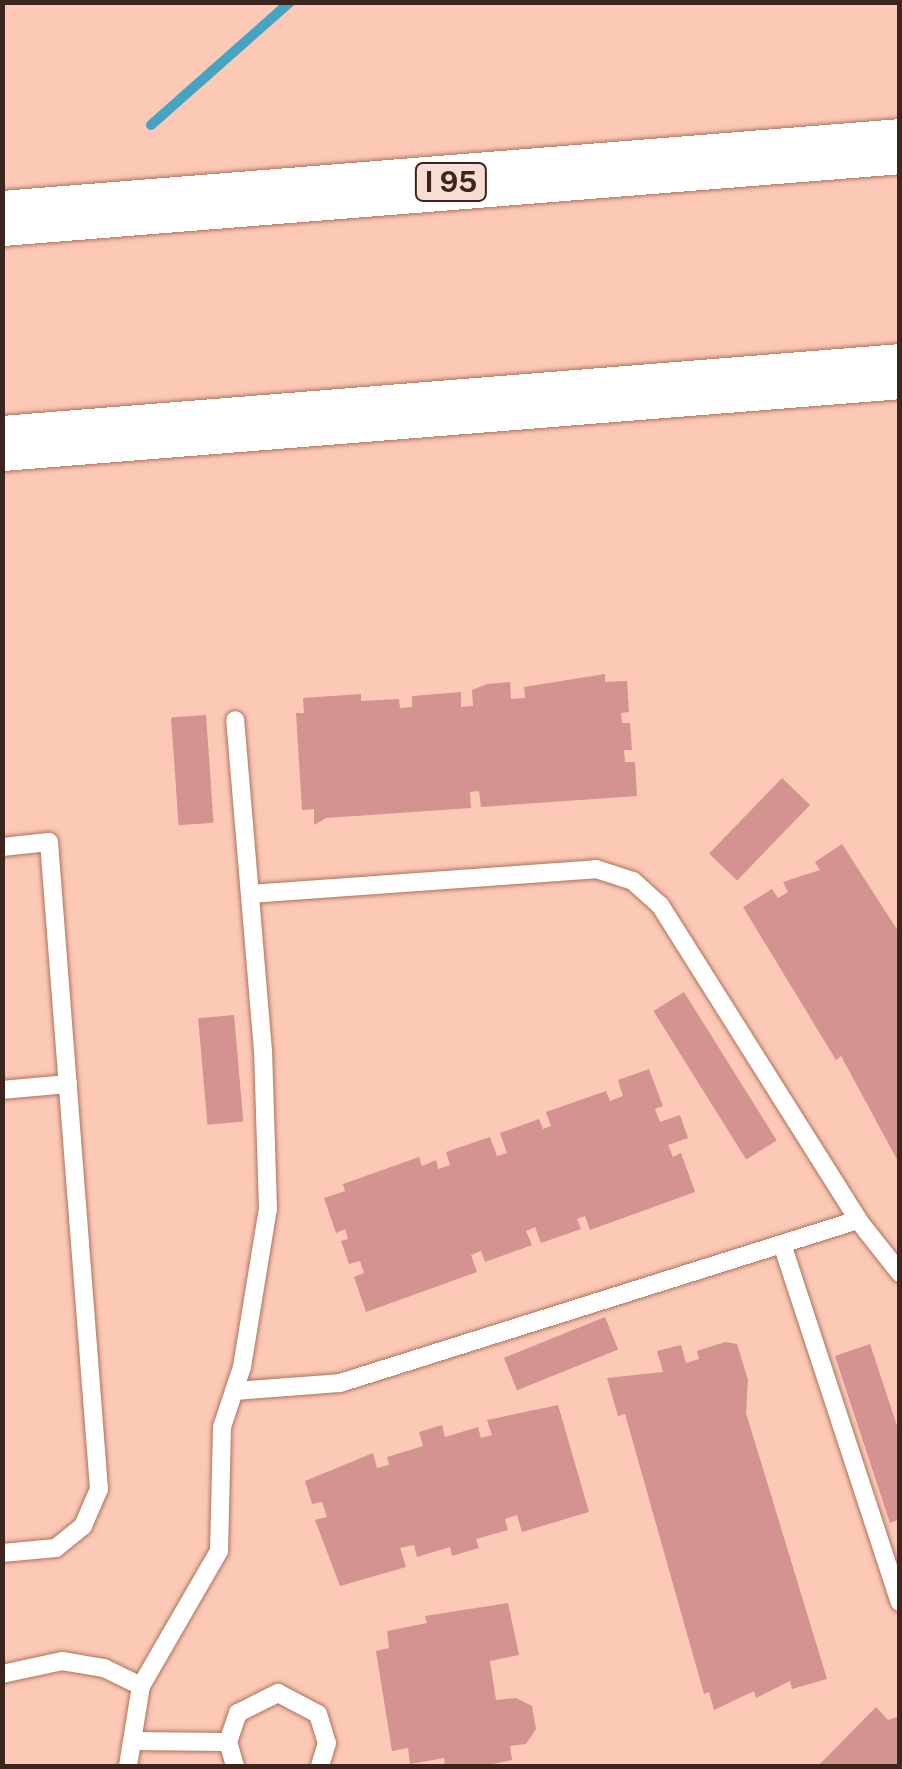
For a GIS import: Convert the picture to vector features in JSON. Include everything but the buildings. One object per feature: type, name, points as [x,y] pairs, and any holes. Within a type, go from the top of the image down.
[{"type":"highway","name":"I 95","points":[[2,218],[900,146]]},
{"type":"highway","points":[[2,442],[900,372]]},
{"type":"lane","points":[[128,1766],[141,1686],[219,1551],[222,1427],[234,1391],[268,1209],[250,894],[235,720]]},
{"type":"lane","points":[[2,846],[49,842],[99,1489],[83,1526],[56,1548],[2,1553]]},
{"type":"lane","points":[[250,894],[596,869],[633,880],[660,905],[858,1220],[900,1272]]},
{"type":"lane","points":[[2,1090],[68,1084]]},
{"type":"lane","points":[[234,1391],[340,1383],[858,1220]]},
{"type":"lane","points":[[782,1244],[900,1602]]},
{"type":"lane","points":[[2,1674],[62,1661],[104,1668],[141,1686]]},
{"type":"lane","points":[[235,1766],[228,1742],[249,1702],[293,1696],[324,1728],[320,1766]]},
{"type":"lane","points":[[132,1741],[228,1742]]},
{"type":"waterway","points":[[151,125],[290,2]]}]
